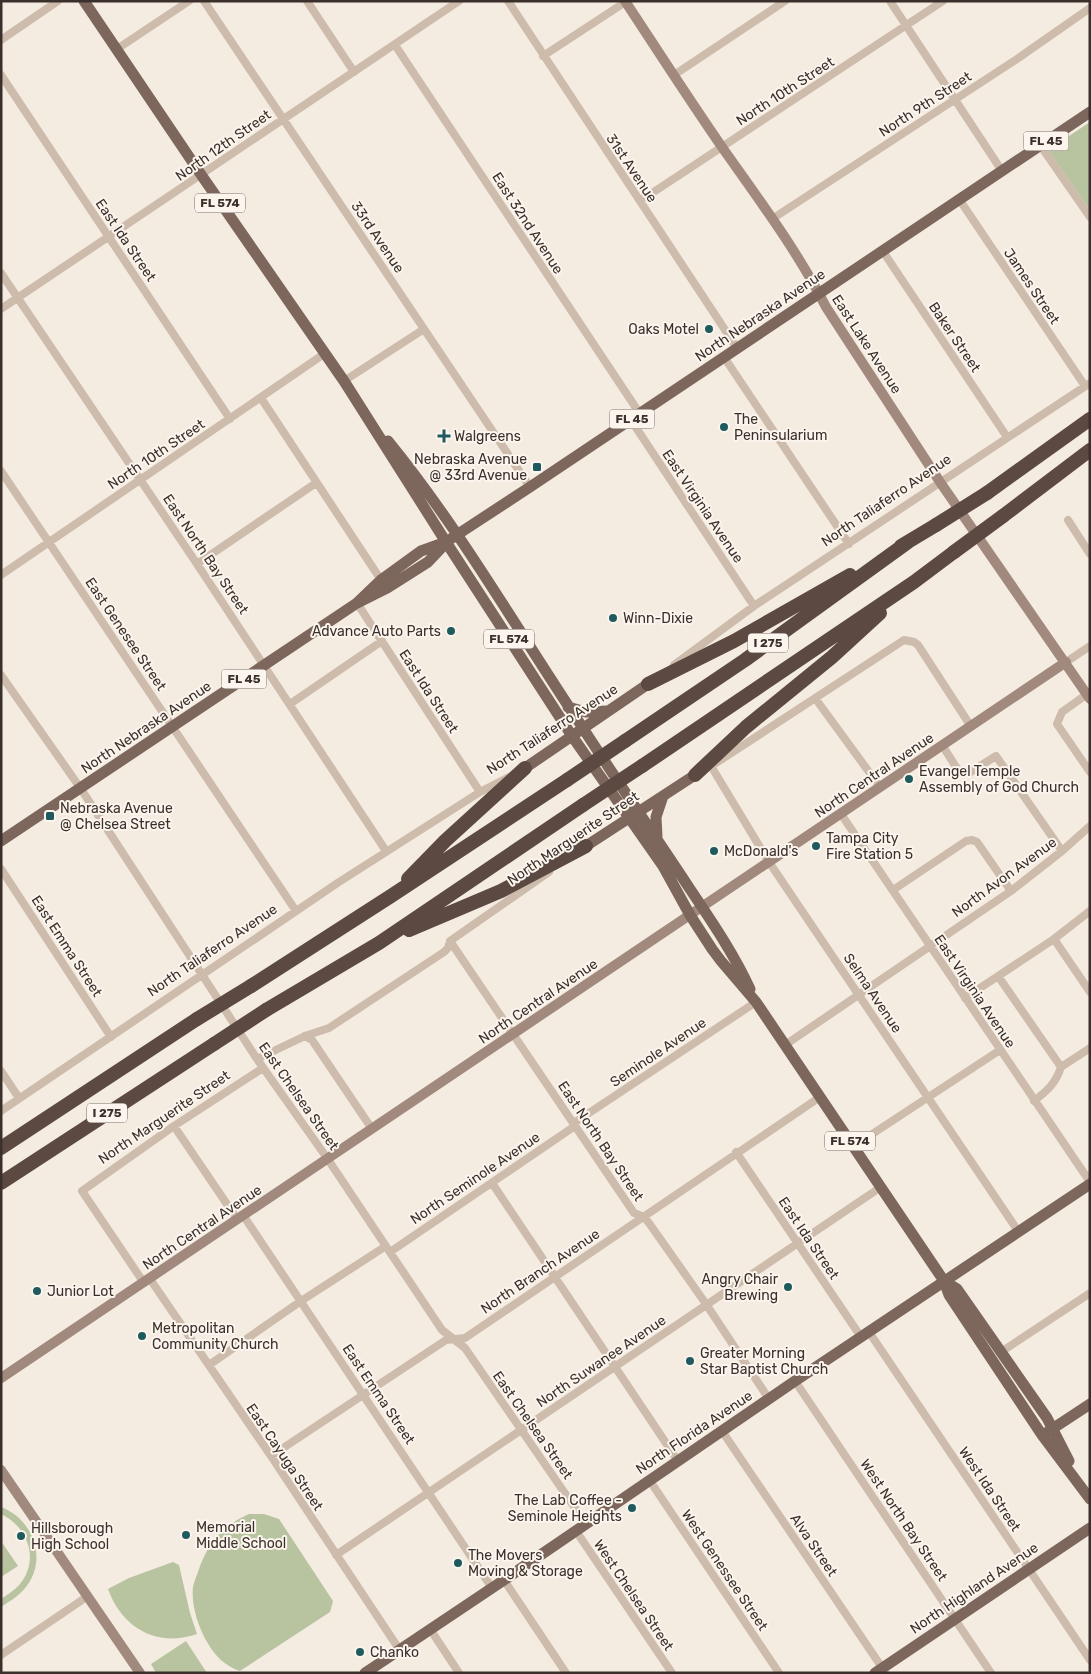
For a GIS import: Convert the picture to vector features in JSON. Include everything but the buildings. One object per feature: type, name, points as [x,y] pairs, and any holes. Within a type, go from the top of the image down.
[{"type":"highway","name":"I 275","points":[[1,1148],[567,780],[745,660],[908,542],[987,493],[1090,419]]},
{"type":"highway","name":"I 275","points":[[1,1183],[266,1010],[379,943],[642,766],[914,582],[1090,450]]},
{"type":"highway","points":[[648,684],[734,640],[908,542]]},
{"type":"highway","points":[[695,775],[746,727],[832,657],[914,582]]},
{"type":"highway","points":[[391,896],[430,856],[525,768]]},
{"type":"highway","points":[[379,943],[501,891],[586,846]]},
{"type":"main road","name":"FL 574","points":[[84,1],[344,381],[572,736],[634,814],[657,839],[738,963],[756,1002]]},
{"type":"main road","name":"North Nebraska Avenue","points":[[357,603],[381,580],[421,552],[446,542],[530,487],[1090,112]]},
{"type":"main road","name":"FL 574","points":[[357,404],[415,474],[457,535],[583,728],[634,814],[690,915],[721,961],[756,1002],[944,1281],[949,1295],[1047,1432]]},
{"type":"main road","name":"North Nebraska Avenue","points":[[1,841],[357,603],[387,588],[428,562],[446,542]]},
{"type":"main road","name":"North Taliaferro Avenue","points":[[525,768],[648,684]]},
{"type":"main road","points":[[568,707],[586,712],[608,710]]},
{"type":"main road","name":"North Marguerite Street","points":[[586,846],[695,775]]},
{"type":"main road","points":[[657,839],[656,818],[663,796]]},
{"type":"main road","name":"North Florida Avenue","points":[[365,1673],[1090,1183]]},
{"type":"main road","name":"FL 574","points":[[944,1281],[957,1290],[1002,1352],[1047,1432],[1090,1499]]},
{"type":"main road","points":[[1047,1432],[1090,1404]]},
{"type":"main road","name":"North Highland Avenue","points":[[881,1671],[955,1618],[1090,1528]]},
{"type":"street","points":[[1,40],[58,1]]},
{"type":"street","points":[[117,49],[188,1]]},
{"type":"street","name":"33rd Avenue","points":[[204,1],[530,487]]},
{"type":"street","points":[[307,1],[354,72]]},
{"type":"street","name":"North 12th Street","points":[[1,309],[202,176],[283,119],[459,1]]},
{"type":"street","name":"31st Avenue","points":[[508,1],[737,348]]},
{"type":"street","points":[[674,75],[785,1]]},
{"type":"street","points":[[890,1],[1002,171]]},
{"type":"street","name":"North 10th Street","points":[[640,201],[943,1]]},
{"type":"street","points":[[543,56],[626,2]]},
{"type":"street","name":"East Lake Avenue","points":[[626,2],[772,219],[826,307],[940,482],[1089,695]]},
{"type":"street","name":"North 9th Street","points":[[772,219],[1017,59],[1090,8]]},
{"type":"street","name":"East 32nd Avenue","points":[[395,45],[635,417]]},
{"type":"street","name":"East Ida Street","points":[[1,75],[230,419]]},
{"type":"street","points":[[1040,145],[1090,218]]},
{"type":"street","name":"James Street","points":[[959,199],[1087,384]]},
{"type":"street","name":"Baker Street","points":[[882,250],[1007,437]]},
{"type":"street","name":"East North Bay Street","points":[[1,273],[198,564],[386,851]]},
{"type":"street","points":[[344,381],[424,329]]},
{"type":"street","name":"North 10th Street","points":[[1,575],[324,354]]},
{"type":"street","points":[[724,357],[849,544]]},
{"type":"street","name":"North Taliaferro Avenue","points":[[648,684],[754,606],[1087,384]]},
{"type":"street","points":[[261,398],[381,580]]},
{"type":"street","name":"East Virginia Avenue","points":[[635,417],[754,606]]},
{"type":"street","name":"East Genesee Street","points":[[1,471],[296,911]]},
{"type":"street","points":[[198,564],[316,483]]},
{"type":"street","points":[[1068,520],[1090,554]]},
{"type":"street","name":"East Ida Street","points":[[357,603],[480,792]]},
{"type":"street","points":[[290,704],[382,641]]},
{"type":"street","name":"North Marguerite Street","points":[[695,775],[900,642],[908,641],[918,646],[970,726]]},
{"type":"street","name":"North Central Avenue","points":[[1,1378],[1090,646]]},
{"type":"street","name":"East Chelsea Street","points":[[1,675],[81,789],[263,1068],[327,1158],[442,1330],[464,1348],[586,1524]]},
{"type":"street","points":[[1089,695],[1062,712],[1057,724],[1090,772]]},
{"type":"street","points":[[815,698],[880,787]]},
{"type":"street","points":[[942,745],[958,770],[969,773],[996,756],[1062,851]]},
{"type":"street","name":"Selma Avenue","points":[[711,766],[769,862],[1018,1231]]},
{"type":"street","name":"North Taliaferro Avenue","points":[[1,1111],[386,851],[480,792],[525,768]]},
{"type":"street","name":"East Virginia Avenue","points":[[841,814],[1090,1183]]},
{"type":"street","name":"North Avon Avenue","points":[[785,1045],[1011,891],[1062,851],[1090,826]]},
{"type":"street","points":[[892,890],[966,841],[972,840],[977,842],[1011,891]]},
{"type":"street","name":"North Marguerite Street","points":[[257,1059],[305,1036],[329,1028],[444,952],[448,948],[450,941],[586,846]]},
{"type":"street","name":"East Emma Street","points":[[1,869],[111,1037]]},
{"type":"street","points":[[965,998],[1054,939],[1090,911]]},
{"type":"street","points":[[1054,939],[1090,992]]},
{"type":"street","name":"East North Bay Street","points":[[450,941],[634,1213],[644,1216],[706,1304],[769,1399]]},
{"type":"street","points":[[998,976],[1061,1066]]},
{"type":"street","name":"Seminole Avenue","points":[[574,1125],[756,1002]]},
{"type":"street","points":[[318,1049],[318,1043],[322,1034],[329,1028]]},
{"type":"street","points":[[305,1036],[312,1040],[372,1129]]},
{"type":"street","points":[[1034,1101],[1051,1088],[1058,1077],[1061,1066],[1090,1048]]},
{"type":"street","points":[[854,1146],[1000,1050]]},
{"type":"street","name":"North Marguerite Street","points":[[82,1191],[174,1126],[263,1068]]},
{"type":"street","points":[[1,1071],[19,1098]]},
{"type":"street","name":"North Branch Avenue","points":[[271,1456],[446,1340],[465,1338],[736,1152],[820,1097]]},
{"type":"street","name":"North Seminole Avenue","points":[[388,1249],[492,1183],[574,1125]]},
{"type":"street","name":"East Emma Street","points":[[174,1126],[301,1301],[492,1588]]},
{"type":"street","name":"East Ida Street","points":[[736,1152],[798,1243],[865,1334]]},
{"type":"street","points":[[492,1183],[678,1461]]},
{"type":"street","name":"North Suwanee Avenue","points":[[336,1555],[881,1187]]},
{"type":"street","name":"East Cayuga Street","points":[[82,1191],[208,1365],[271,1456],[399,1649]]},
{"type":"street","points":[[208,1365],[301,1301],[388,1249]]},
{"type":"street","points":[[1002,1352],[1090,1293]]},
{"type":"street","name":"West Ida Street","points":[[865,1334],[1090,1660]]},
{"type":"street","name":"West North Bay Street","points":[[796,1381],[991,1673]]},
{"type":"street","name":"Alva Street","points":[[722,1431],[881,1671]]},
{"type":"street","points":[[1,1470],[140,1673]]},
{"type":"street","name":"West Genessee Street","points":[[650,1481],[779,1673]]},
{"type":"street","name":"West Chelsea Street","points":[[576,1531],[672,1673]]},
{"type":"street","points":[[504,1580],[566,1673]]},
{"type":"street","points":[[1,1655],[88,1596]]},
{"type":"street","points":[[430,1629],[459,1673]]},
{"type":"green space","points":[[1090,122],[1090,210],[1048,150]]},
{"type":"green space","points":[[1,1507],[22,1521],[29,1530],[34,1541],[36,1564],[33,1576],[26,1587],[1,1607],[1,1599],[20,1584],[26,1574],[30,1554],[24,1535],[18,1527],[1,1514]]},
{"type":"green space","points":[[249,1514],[264,1514],[279,1519],[333,1601],[330,1612],[240,1671],[221,1660],[207,1642],[196,1615],[193,1587],[206,1553],[217,1537],[231,1524]]},
{"type":"green space","points":[[1,1541],[18,1566],[1,1577]]},
{"type":"green space","points":[[173,1562],[179,1565],[197,1634],[182,1638],[155,1636],[132,1624],[114,1603],[108,1589],[129,1578]]},
{"type":"green space","points":[[186,1641],[207,1673],[156,1673],[151,1664]]},
{"type":"place","name":"Oaks Motel","points":[[709,329]]},
{"type":"place","name":"The Peninsularium","points":[[724,427]]},
{"type":"place","name":"Walgreens","points":[[444,436]]},
{"type":"place","name":"Nebraska Avenue @ 33rd Avenue","points":[[537,467]]},
{"type":"place","name":"Winn-Dixie","points":[[613,618]]},
{"type":"place","name":"Advance Auto Parts","points":[[451,631]]},
{"type":"place","name":"Evangel Temple Assembly of God Church","points":[[909,779]]},
{"type":"place","name":"Nebraska Avenue @ Chelsea Street","points":[[50,816]]},
{"type":"place","name":"Tampa City Fire Station 5","points":[[816,846]]},
{"type":"place","name":"McDonald's","points":[[714,851]]},
{"type":"place","name":"Angry Chair Brewing","points":[[788,1287]]},
{"type":"place","name":"Junior Lot","points":[[37,1291]]},
{"type":"place","name":"Metropolitan Community Church","points":[[142,1336]]},
{"type":"place","name":"Greater Morning Star Baptist Church","points":[[690,1361]]},
{"type":"place","name":"The Lab Coffee - Seminole Heights","points":[[632,1508]]},
{"type":"place","name":"Memorial Middle School","points":[[186,1535]]},
{"type":"place","name":"Hillsborough High School","points":[[21,1536]]},
{"type":"place","name":"The Movers Moving & Storage","points":[[458,1563]]},
{"type":"place","name":"Chanko","points":[[360,1652]]}]
